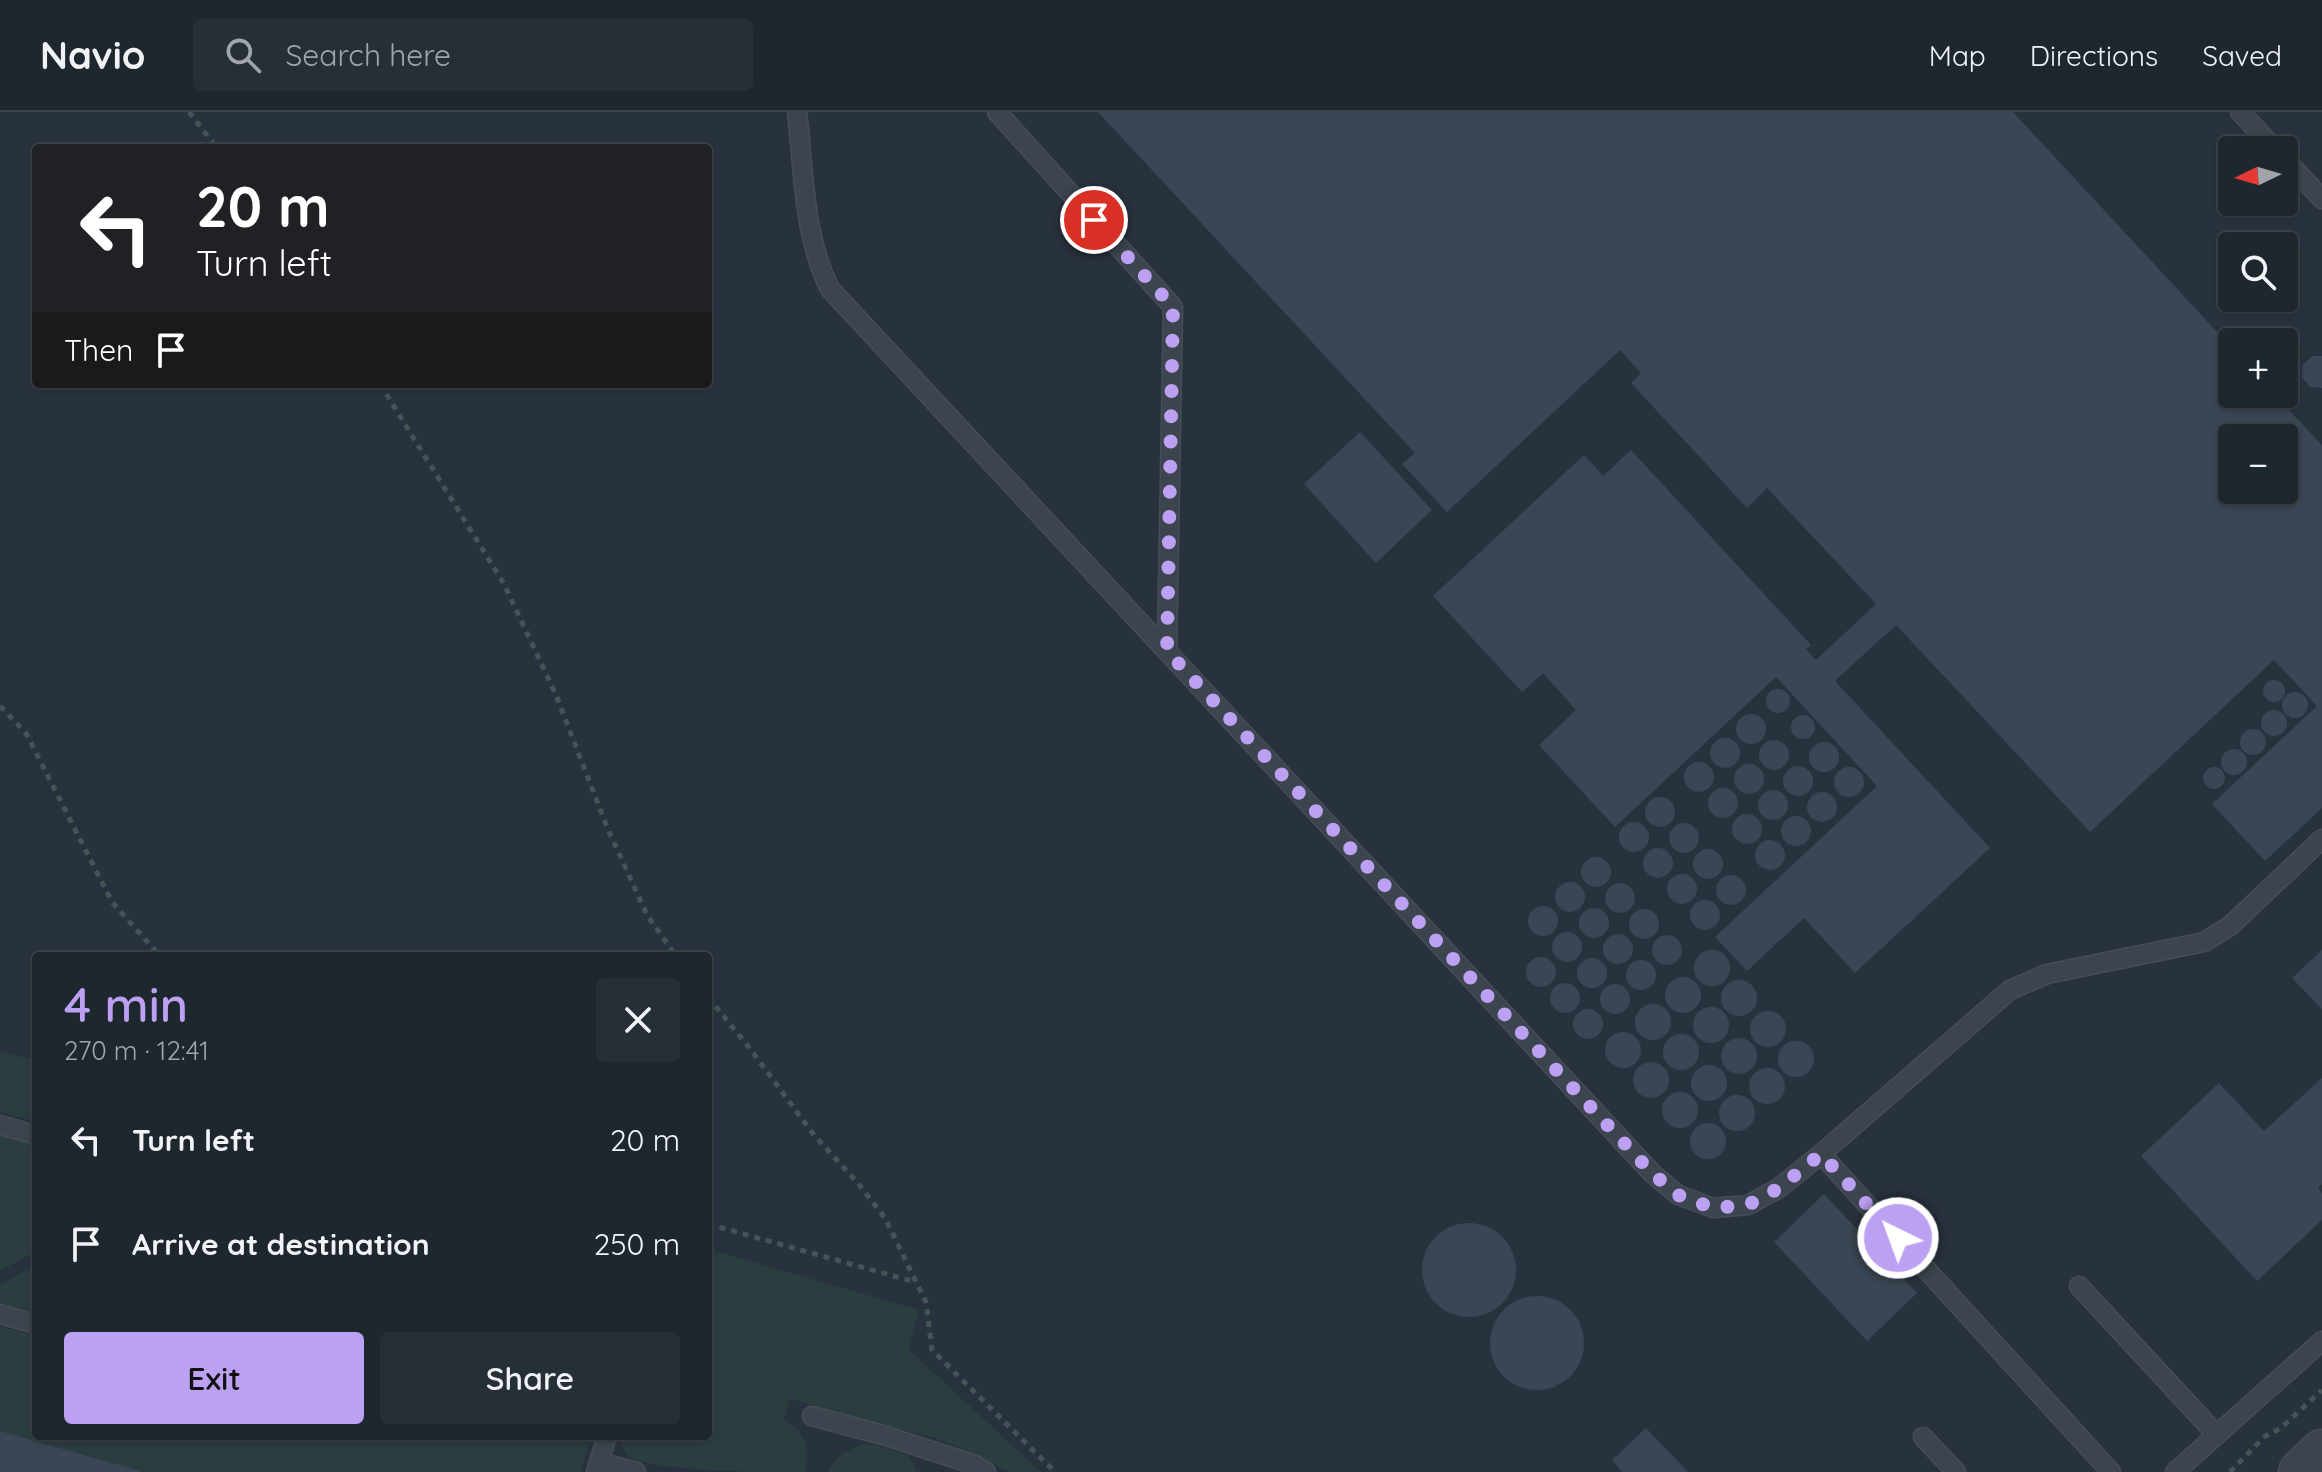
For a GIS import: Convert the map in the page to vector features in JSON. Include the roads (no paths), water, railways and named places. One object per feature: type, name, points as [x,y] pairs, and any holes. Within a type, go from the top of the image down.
[{"type":"street","points":[[2301,1472],[2322,1452]]},
{"type":"lane","points":[[797,112],[809,221],[818,265],[830,289],[1652,1173],[1678,1195],[1713,1208],[1748,1205],[1779,1188],[2010,990],[2047,974],[2204,942],[2230,926],[2322,839]]},
{"type":"lane","points":[[997,112],[1173,307],[1167,651]]},
{"type":"lane","points":[[2240,112],[2263,136]]},
{"type":"lane","points":[[2298,173],[2322,199]]},
{"type":"lane","points":[[0,1125],[32,1134]]},
{"type":"lane","points":[[1821,1154],[2111,1472]]},
{"type":"lane","points":[[2079,1286],[2216,1434]]},
{"type":"lane","points":[[0,1314],[32,1323]]},
{"type":"lane","points":[[2175,1472],[2322,1341]]},
{"type":"lane","points":[[812,1416],[883,1435],[974,1470]]},
{"type":"lane","points":[[1923,1437],[1956,1472]]},
{"type":"lane","points":[[606,1440],[598,1467],[636,1472]]}]
